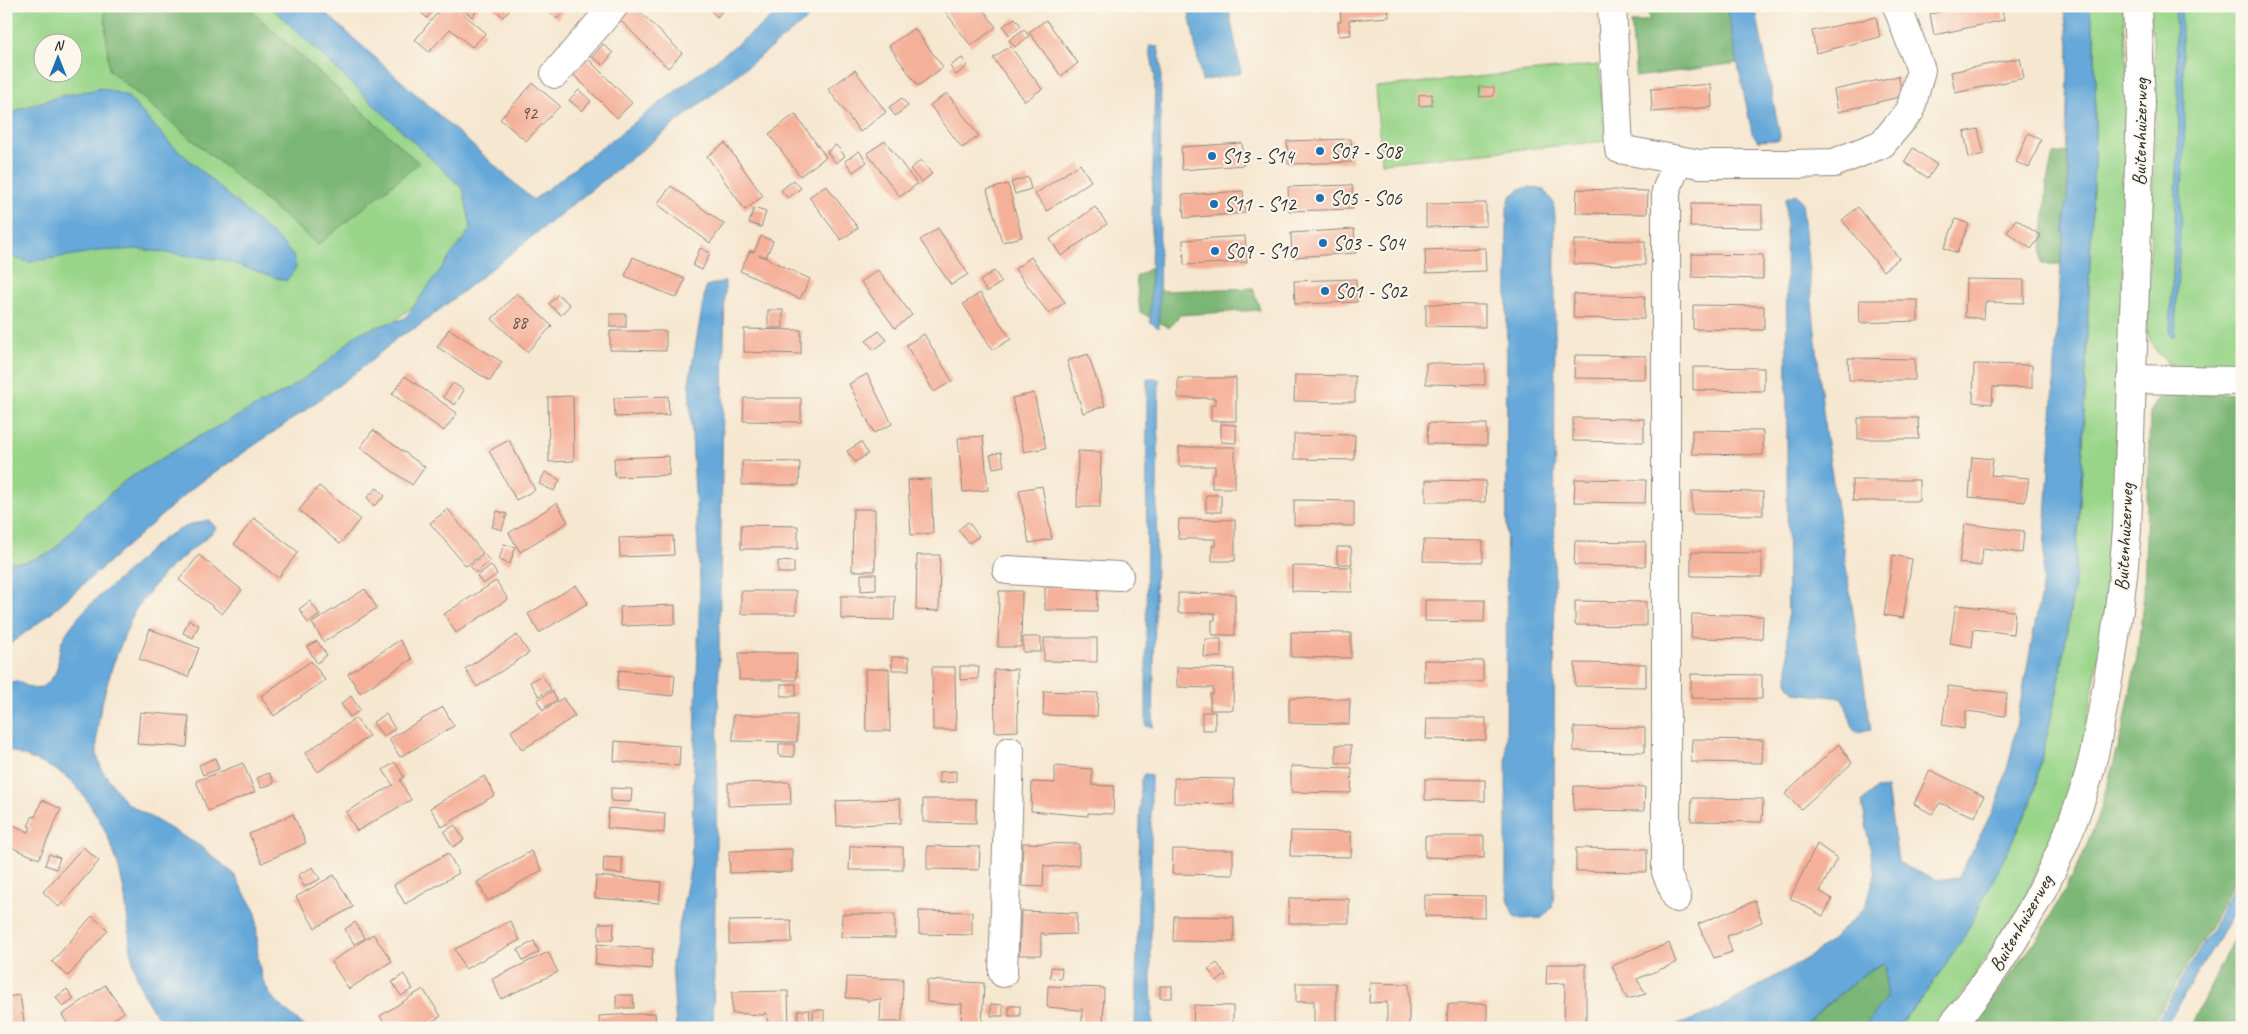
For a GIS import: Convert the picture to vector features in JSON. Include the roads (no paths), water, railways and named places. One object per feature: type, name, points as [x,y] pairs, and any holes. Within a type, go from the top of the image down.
[{"type":"street","points":[[555,74],[614,6]]},
{"type":"street","points":[[1612,6],[1619,150],[1700,164],[1834,163],[1882,144],[1910,111],[1921,70],[1897,6]]},
{"type":"street","name":"Buitenhuizerweg","points":[[1950,1028],[1993,972],[2028,917],[2053,869],[2072,824],[2090,771],[2108,684],[2121,598],[2127,529],[2141,103],[2137,6]]},
{"type":"street","points":[[1676,898],[1666,872],[1666,190],[1678,160]]},
{"type":"street","points":[[2131,379],[2242,381]]},
{"type":"street","points":[[1006,570],[1119,576]]},
{"type":"street","points":[[1003,973],[1010,751]]},
{"type":"water","points":[[270,6],[318,6],[533,200],[787,6],[824,6],[419,326],[398,337],[371,361],[307,409],[195,486],[46,617],[6,647],[6,562],[25,562],[52,552],[87,513],[126,480],[194,439],[287,390],[327,362],[358,333],[405,318],[471,228],[463,189]]},
{"type":"water","points":[[1228,6],[1241,73],[1202,81],[1188,7]]},
{"type":"water","points":[[1726,6],[1755,6],[1780,136],[1779,140],[1758,141],[1752,133]]},
{"type":"water","points":[[2063,6],[2089,6],[2095,43],[2095,134],[2082,468],[2075,579],[2058,688],[2031,803],[1964,937],[1928,990],[1897,1028],[1859,1028],[1866,1024],[1886,998],[1886,967],[1883,963],[1865,973],[1810,1020],[1807,1028],[1669,1028],[1713,1012],[1811,956],[1828,943],[1865,908],[1875,875],[1862,802],[1875,789],[1887,788],[1898,861],[1906,867],[1936,880],[1959,877],[1999,798],[2011,754],[2042,587],[2061,264],[2069,174],[2066,135],[2069,43]]},
{"type":"water","points":[[2175,6],[2181,6],[2185,125],[2175,337],[2171,337],[2179,125]]},
{"type":"water","points":[[1149,46],[1158,47],[1161,65],[1159,328],[1150,322],[1155,77]]},
{"type":"water","points":[[103,88],[127,96],[170,143],[283,244],[293,256],[296,268],[286,281],[223,260],[137,249],[99,251],[29,262],[6,256],[6,120],[19,109],[61,96]]},
{"type":"water","points":[[1530,187],[1544,190],[1553,202],[1555,216],[1554,892],[1552,908],[1542,918],[1522,919],[1514,916],[1509,904],[1506,881],[1507,208],[1510,197],[1520,189]]},
{"type":"water","points":[[1796,194],[1802,202],[1825,430],[1871,729],[1857,732],[1854,730],[1843,698],[1795,693],[1788,684],[1786,198]]},
{"type":"water","points":[[725,281],[713,1028],[676,1028],[672,963],[691,864],[700,583],[689,383],[706,286]]},
{"type":"water","points":[[1147,379],[1159,379],[1153,727],[1146,726]]},
{"type":"water","points":[[209,520],[216,528],[213,532],[165,572],[135,610],[113,664],[101,706],[97,731],[97,756],[102,770],[125,802],[200,846],[233,873],[256,913],[258,960],[262,978],[269,993],[278,1004],[306,1028],[168,1028],[154,1012],[144,995],[138,978],[130,943],[121,876],[115,855],[98,817],[80,790],[64,775],[48,766],[6,749],[6,682],[19,681],[35,689],[47,683],[57,670],[63,639],[84,610],[164,539],[174,532]]},
{"type":"water","points":[[1144,774],[1151,775],[1151,982],[1153,1028],[1135,1028],[1141,780]]},
{"type":"water","points":[[2242,869],[2242,894],[2228,923],[2164,1028],[2153,1028],[2211,931]]},
{"type":"place","name":"S07 - S08","points":[[1320,151]]},
{"type":"place","name":"S13 - S14","points":[[1212,156]]},
{"type":"place","name":"S05 - S06","points":[[1320,198]]},
{"type":"place","name":"S11 - S12","points":[[1214,204]]},
{"type":"place","name":"S03 - S04","points":[[1323,243]]},
{"type":"place","name":"S09 - S10","points":[[1215,251]]},
{"type":"place","name":"S01 - S02","points":[[1325,291]]}]
